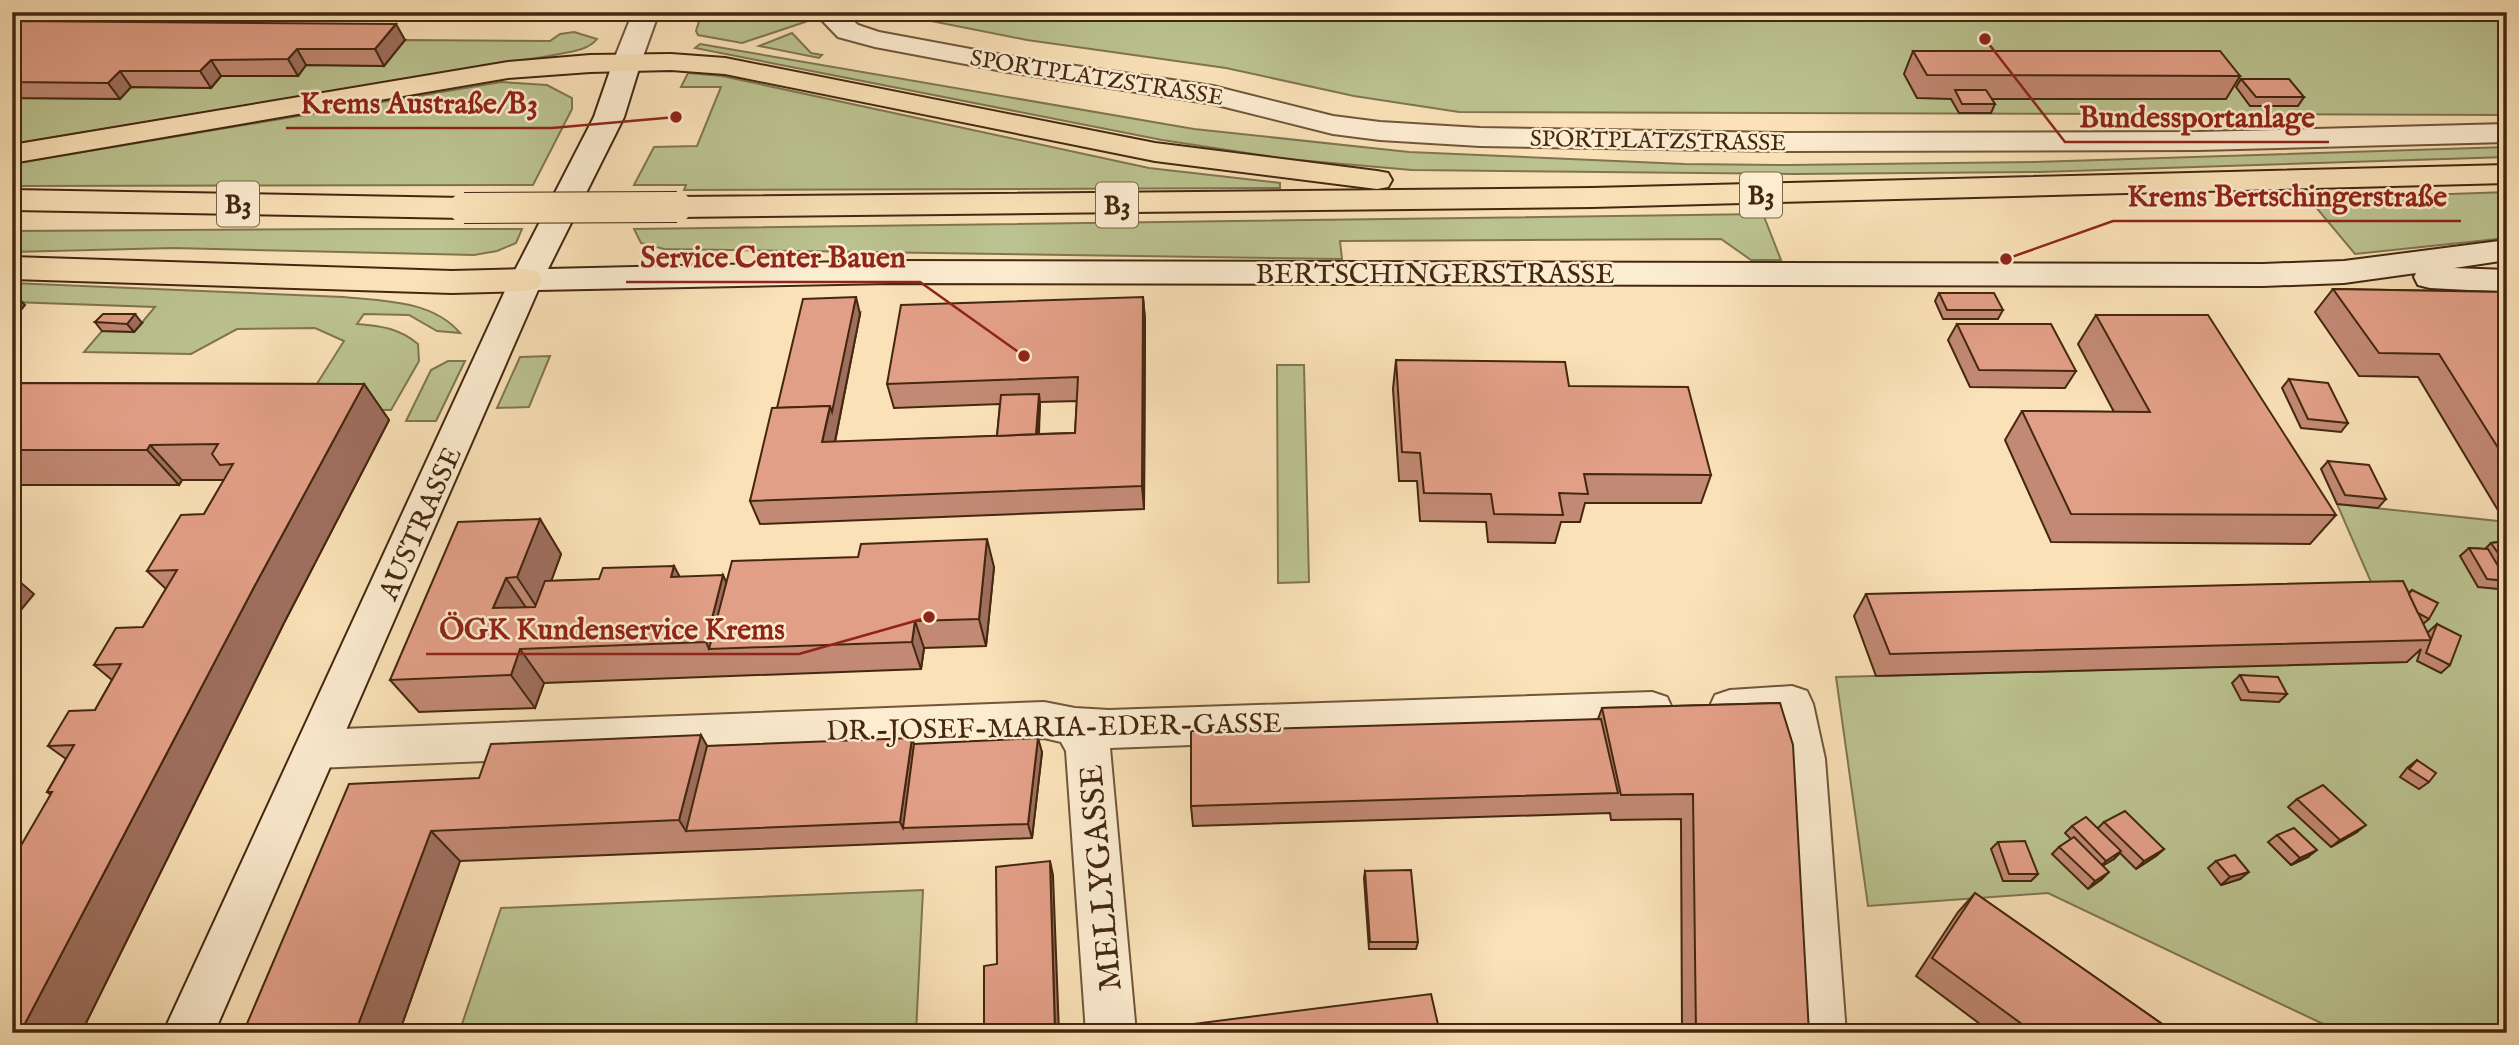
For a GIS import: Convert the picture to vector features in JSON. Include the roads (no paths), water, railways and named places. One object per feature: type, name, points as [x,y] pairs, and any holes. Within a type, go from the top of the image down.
[{"type":"highway","name":"B3","points":[[627,62],[681,61],[725,66],[1155,152],[1281,170],[1557,199]]},
{"type":"highway","points":[[12,154],[508,70],[627,62]]},
{"type":"highway","name":"B3","points":[[12,213],[1557,199],[2006,191],[2507,174]]},
{"type":"highway","name":"B3","points":[[12,200],[464,208]]},
{"type":"highway","points":[[12,268],[452,282],[526,280]]},
{"type":"street","name":"AUSTRASSE","points":[[188,1033],[526,280],[609,117],[646,12]]},
{"type":"street","name":"SPORTPLATZSTRASSE","points":[[827,12],[848,31],[876,39],[1008,64],[1213,95],[1334,125],[1380,131],[1480,137],[1783,142],[2175,141],[2507,133]]},
{"type":"street","name":"BERTSCHINGERSTRASSE","points":[[2344,272],[2507,250]]},
{"type":"street","name":"BERTSCHINGERSTRASSE","points":[[526,280],[668,274],[889,272],[2016,275],[2344,272],[2507,281]]},
{"type":"street","name":"DR.-JOSEF-MARIA-EDER-GASSE","points":[[316,749],[1044,720],[1075,727],[1136,728],[1791,704],[1802,760],[1821,1033]]},
{"type":"street","name":"MELLYGASSE","points":[[1075,727],[1088,747],[1111,1033]]},
{"type":"place","name":"Bundessportanlage","points":[[1985,39]]},
{"type":"place","name":"Krems Austraße/B3","points":[[676,117]]},
{"type":"place","name":"Krems Bertschingerstraße","points":[[2006,259]]},
{"type":"place","name":"Service Center Bauen","points":[[1024,356]]},
{"type":"place","name":"ÖGK Kundenservice Krems","points":[[929,617]]}]
